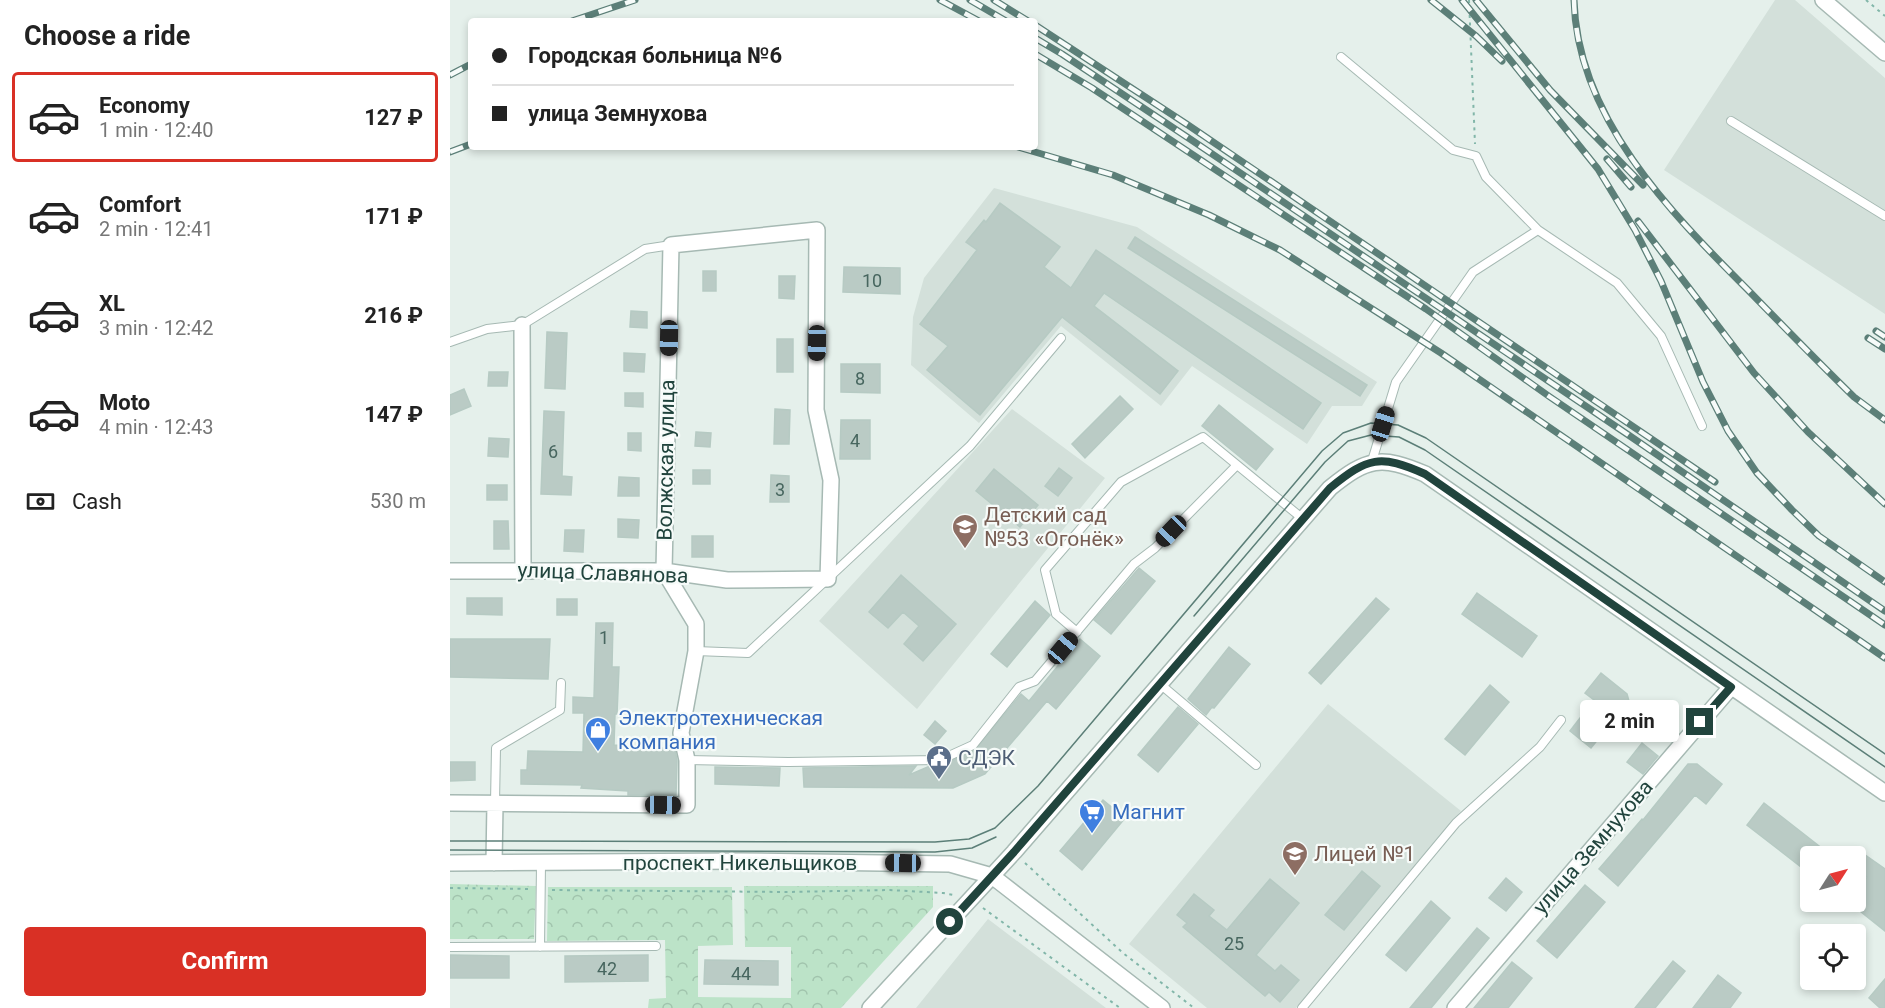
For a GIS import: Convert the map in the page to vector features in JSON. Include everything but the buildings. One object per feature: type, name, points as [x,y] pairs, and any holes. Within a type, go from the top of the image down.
[{"type":"street","points":[[1822,0],[1885,53]]},
{"type":"street","points":[[671,245],[818,230],[816,410],[831,480],[828,579]]},
{"type":"street","name":"Волжская улица","points":[[664,571],[671,245]]},
{"type":"street","points":[[522,325],[523,570]]},
{"type":"street","points":[[870,1008],[1014,852],[1330,488],[1351,471],[1372,461],[1400,463],[1425,474],[1885,793]]},
{"type":"street","name":"улица Славянова","points":[[450,571],[664,571],[727,580],[828,579]]},
{"type":"street","points":[[450,803],[687,805],[687,759],[681,733],[696,651],[696,624],[664,571]]},
{"type":"street","name":"улица Земнухова","points":[[1455,1008],[1731,687]]},
{"type":"street","points":[[494,863],[495,803]]},
{"type":"street","name":"проспект Никельщиков","points":[[450,863],[739,861],[950,864],[992,876],[1162,1008]]},
{"type":"lane","points":[[1341,57],[1453,150],[1476,156],[1486,177],[1538,230],[1617,283],[1661,336],[1702,426]]},
{"type":"lane","points":[[1731,121],[1885,216]]},
{"type":"lane","points":[[1372,461],[1396,382],[1473,273],[1538,230]]},
{"type":"lane","points":[[450,342],[487,329],[522,325],[645,249],[671,245]]},
{"type":"lane","points":[[696,651],[748,653],[970,446],[1061,338]]},
{"type":"lane","points":[[1077,632],[1056,614],[1045,570],[1121,482],[1203,437],[1303,519]]},
{"type":"lane","points":[[687,759],[788,762],[940,760],[973,745],[1018,687],[1035,681],[1134,564],[1155,548],[1237,465]]},
{"type":"lane","points":[[495,803],[496,748],[560,710],[561,683]]},
{"type":"lane","points":[[1160,684],[1256,765]]},
{"type":"lane","points":[[1302,1008],[1456,823],[1540,747],[1561,720]]},
{"type":"lane","points":[[540,947],[541,864]]},
{"type":"lane","points":[[450,947],[656,946]]},
{"type":"path","points":[[1469,0],[1476,156]]},
{"type":"path","points":[[1866,0],[1885,16]]},
{"type":"path","points":[[1014,852],[1123,953],[1194,1008]]},
{"type":"path","points":[[450,888],[763,892],[890,890],[943,893],[970,900],[994,915],[1120,1008]]},
{"type":"shaded area","points":[[1775,0],[1795,0],[1885,78],[1885,314],[1664,170]]},
{"type":"shaded area","points":[[994,188],[1137,227],[1377,382],[1362,406],[1332,406],[1307,444],[1192,366],[1161,406],[1061,326],[979,423],[911,365],[913,317],[924,278]]},
{"type":"shaded area","name":"Детский сад №53 «Огонёк»","points":[[1012,409],[1105,478],[917,709],[819,621]]},
{"type":"shaded area","name":"Лицей №1","points":[[1328,704],[1461,811],[1296,1008],[1207,1008],[1129,944]]},
{"type":"shaded area","points":[[988,919],[1106,1008],[916,1008]]},
{"type":"green space","points":[[450,884],[536,886],[534,939],[450,939]]},
{"type":"green space","points":[[744,886],[933,886],[933,907],[841,1008],[648,1008],[649,999],[666,998],[665,940],[547,941],[548,887],[732,887],[733,945],[698,946],[698,997],[791,998],[791,947],[745,947]]},
{"type":"tram line","points":[[450,841],[935,842],[969,839],[995,828],[1038,786],[1322,451],[1343,433],[1371,423],[1398,425],[1426,438],[1885,754]]},
{"type":"tram line","points":[[1194,616],[1325,462],[1348,441],[1371,435],[1399,437],[1425,450],[1885,767]]},
{"type":"tram line","points":[[450,850],[935,852],[972,848],[996,837]]},
{"type":"railway","points":[[581,18],[635,0]]},
{"type":"railway","points":[[940,0],[973,18]]},
{"type":"railway","points":[[970,0],[1001,18]]},
{"type":"railway","points":[[994,0],[1023,18]]},
{"type":"railway","points":[[1431,0],[1476,36],[1502,61]]},
{"type":"railway","points":[[1462,0],[1598,169],[1635,230],[1661,281],[1703,382],[1728,431],[1757,473],[1819,536],[1885,582]]},
{"type":"railway","points":[[1476,0],[1550,90],[1643,185]]},
{"type":"railway","points":[[1574,0],[1579,43],[1591,84],[1610,123],[1633,160],[1659,195],[1718,260],[1854,397],[1885,420]]},
{"type":"railway","points":[[1038,27],[1188,125],[1715,482]]},
{"type":"railway","points":[[1038,40],[1190,139],[1885,611]]},
{"type":"railway","points":[[1038,56],[1092,88],[1426,309],[1550,397],[1885,625]]},
{"type":"railway","points":[[450,75],[468,66]]},
{"type":"railway","points":[[450,152],[468,145]]},
{"type":"railway","points":[[1028,150],[1113,175],[1209,215],[1280,250],[1441,353],[1885,658]]},
{"type":"railway","points":[[1607,159],[1631,187]]},
{"type":"railway","points":[[1638,221],[1754,373],[1808,432],[1885,504]]},
{"type":"railway","points":[[1876,331],[1885,337]]},
{"type":"railway","points":[[1868,338],[1885,349]]},
{"type":"place","name":"Детский сад №53 «Огонёк»","points":[[965,550]]},
{"type":"place","name":"Электротехническая компания","points":[[598,753]]},
{"type":"place","name":"СДЭК","points":[[939,781]]},
{"type":"place","name":"Магнит","points":[[1092,835]]},
{"type":"place","name":"Лицей №1","points":[[1295,877]]},
{"type":"route","points":[[950,922],[1014,852],[1330,488],[1351,471],[1372,461],[1400,463],[1425,474],[1731,687],[1700,722]]}]
